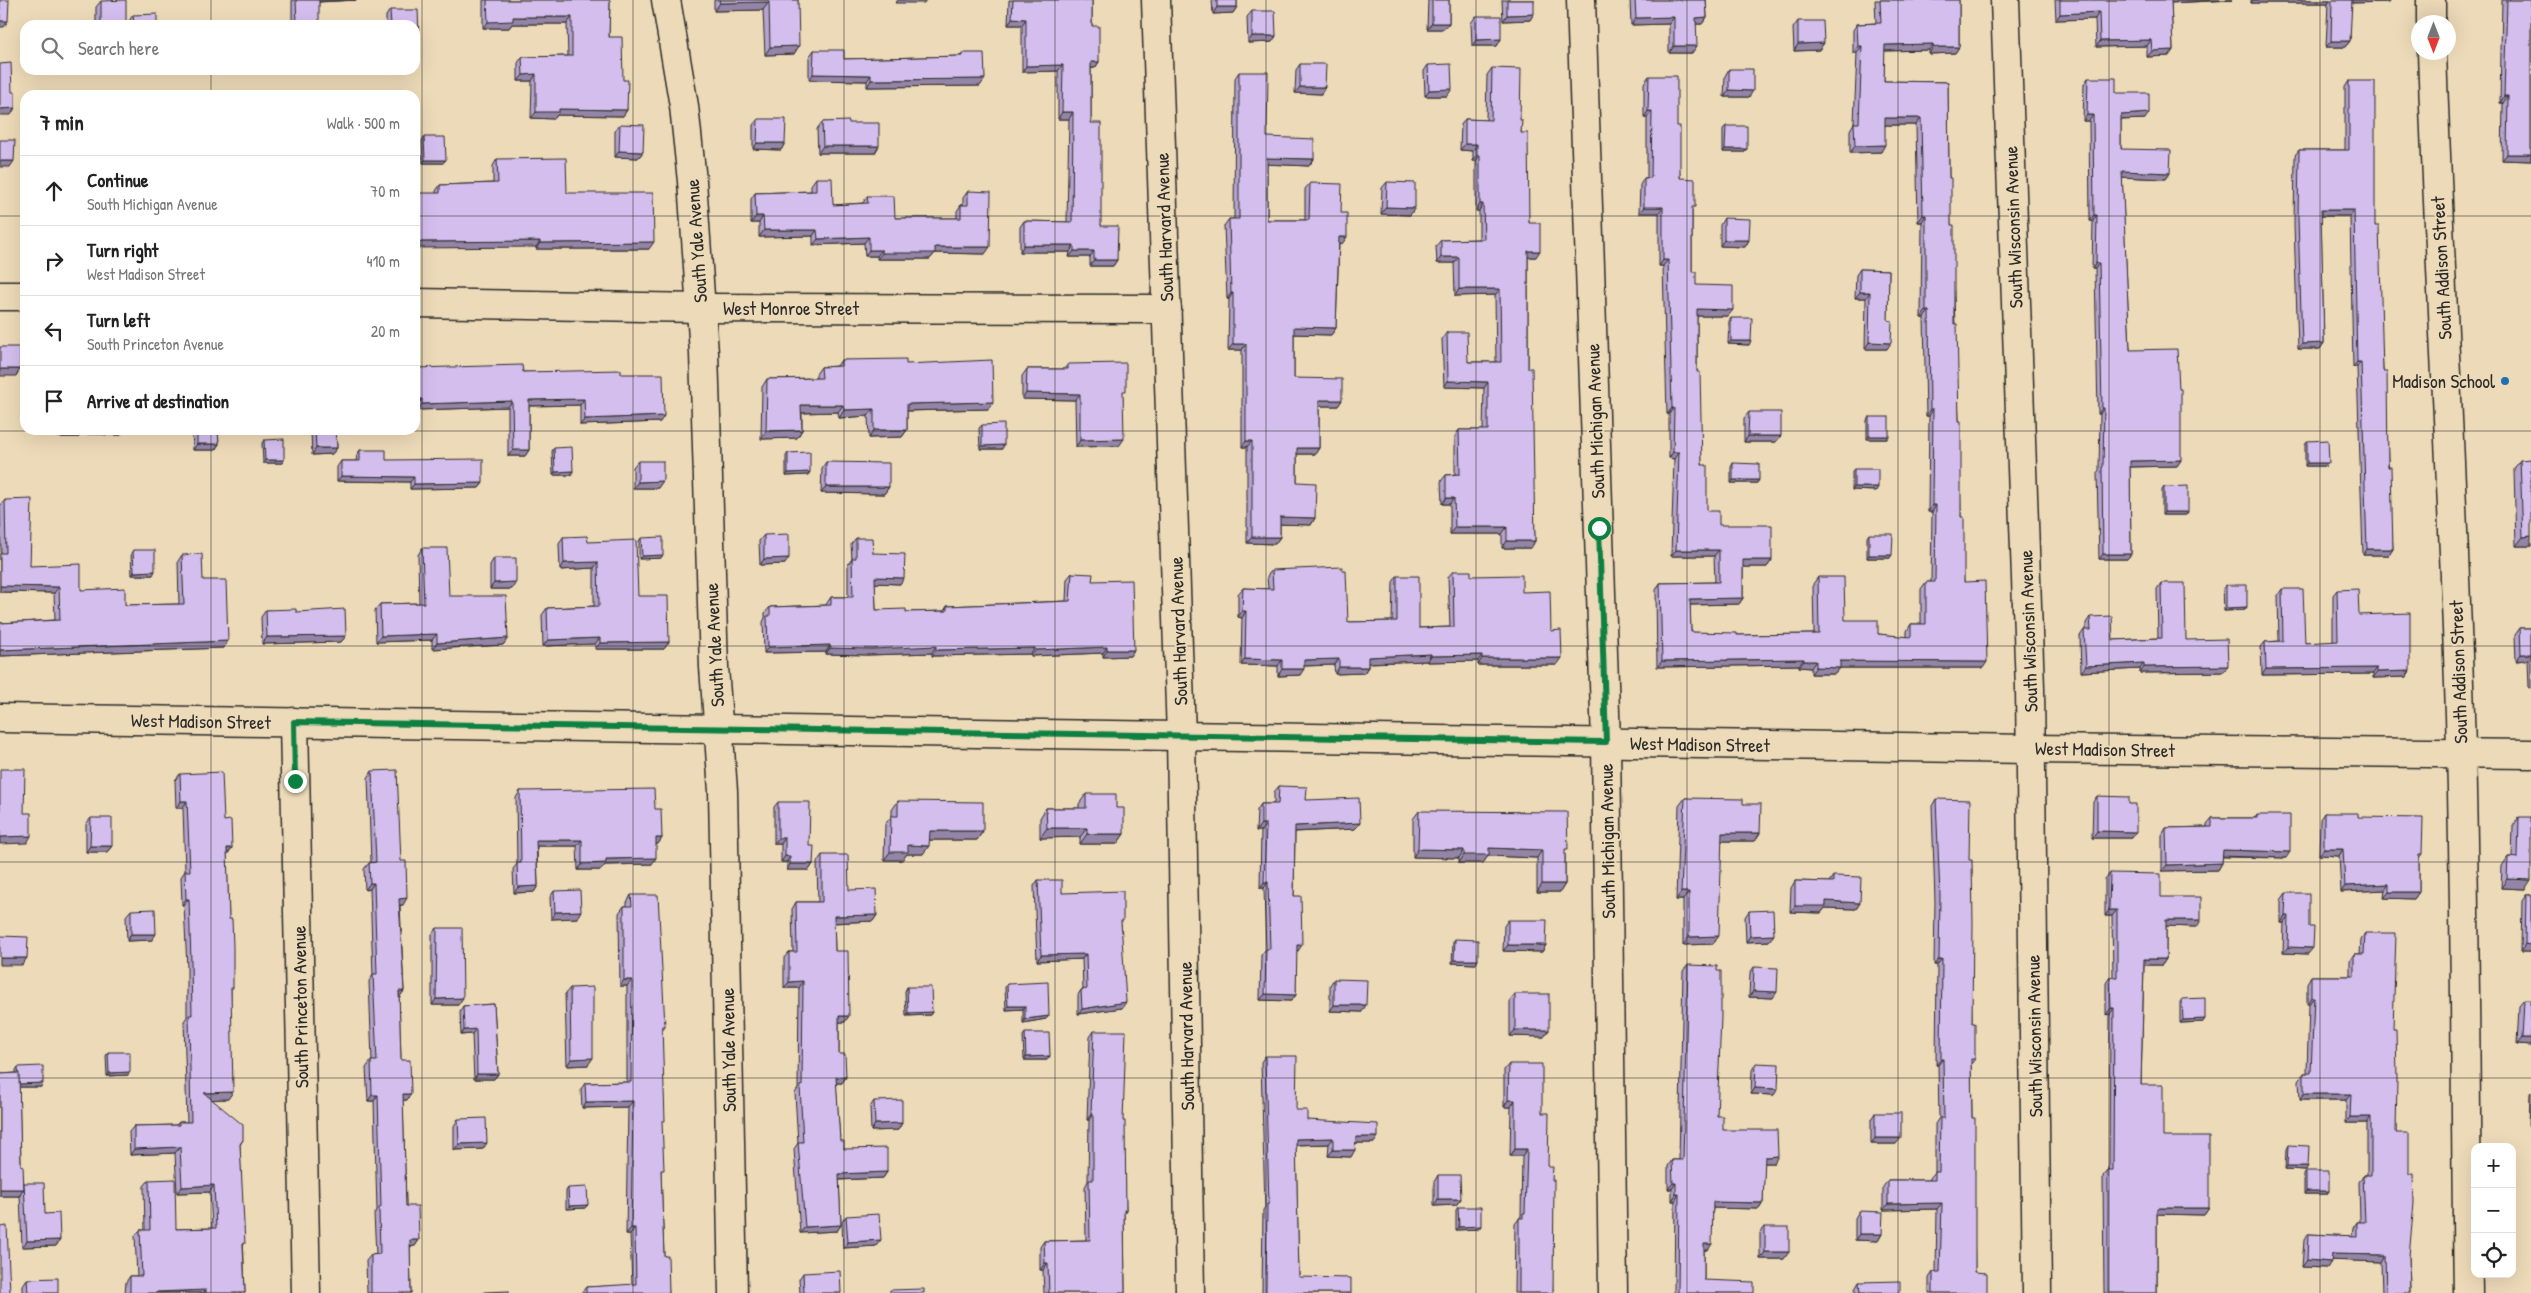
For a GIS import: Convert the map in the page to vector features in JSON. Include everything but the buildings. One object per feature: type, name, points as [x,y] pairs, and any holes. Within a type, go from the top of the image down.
[{"type":"street","name":"South Yale Avenue","points":[[666,0],[685,116],[692,181],[701,308],[718,729],[723,791],[734,1293]]},
{"type":"street","name":"South Harvard Avenue","points":[[1156,0],[1181,736],[1190,1293]]},
{"type":"street","name":"South Michigan Avenue","points":[[1581,0],[1606,742],[1613,1293]]},
{"type":"street","name":"South Wisconsin Avenue","points":[[2005,0],[2030,688],[2037,1293]]},
{"type":"street","points":[[2431,0],[2431,15]]},
{"type":"street","name":"South Addison Street","points":[[2432,60],[2439,270],[2450,438],[2461,752],[2468,1293]]},
{"type":"street","points":[[0,296],[20,296]]},
{"type":"street","name":"West Monroe Street","points":[[420,303],[701,308],[1167,309]]},
{"type":"street","name":"West Madison Street","points":[[0,718],[2030,749],[2531,754]]},
{"type":"street","name":"South Princeton Avenue","points":[[294,722],[306,1293]]},
{"type":"place","name":"Madison School","points":[[2505,381]]},
{"type":"route","points":[[295,781],[294,722],[1606,742],[1599,528]]}]
